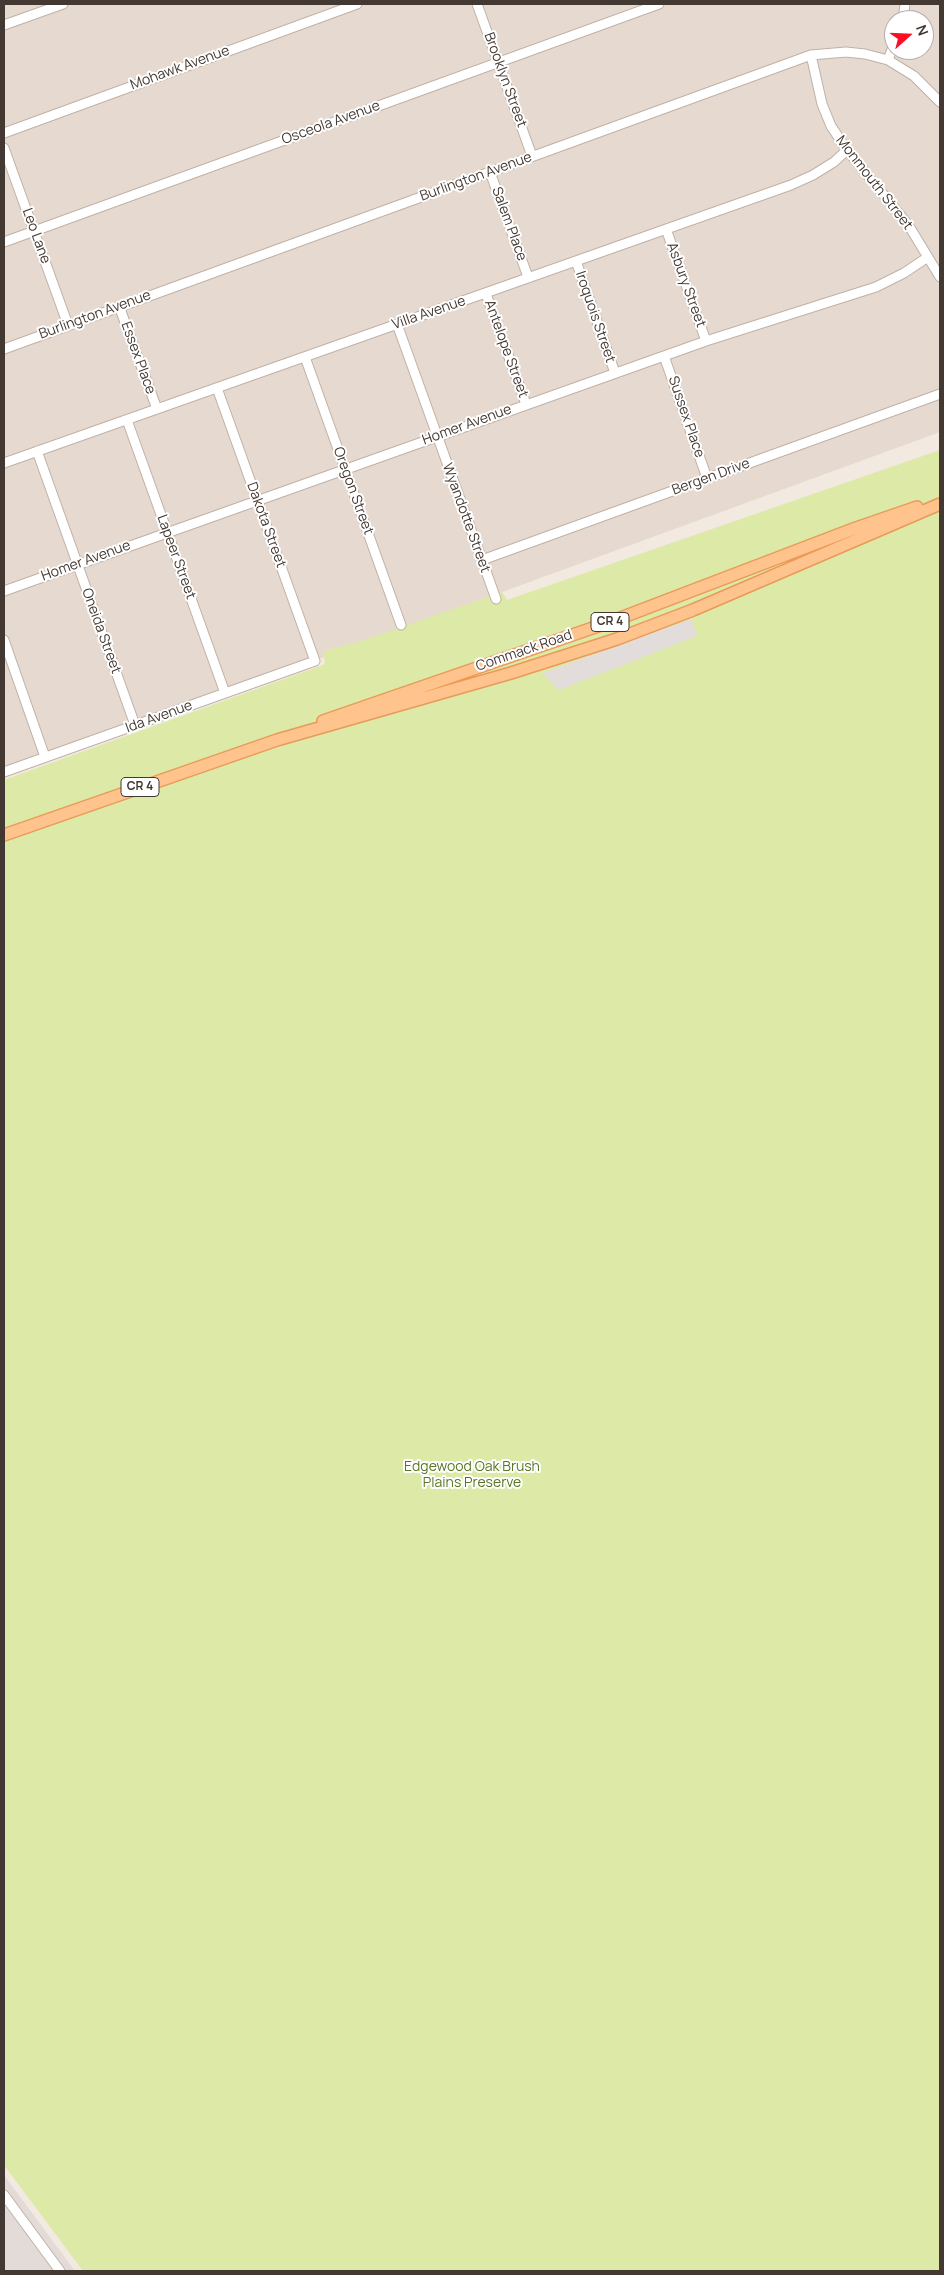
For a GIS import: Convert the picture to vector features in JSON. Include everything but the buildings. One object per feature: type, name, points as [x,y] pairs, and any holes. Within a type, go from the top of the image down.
[{"type":"main road","name":"Commack Road","points":[[4,836],[277,740],[330,718],[610,622],[856,528],[940,499]]},
{"type":"main road","name":"Commack Road","points":[[277,740],[511,673],[617,639],[693,610],[940,504]]},
{"type":"street","points":[[4,25],[59,4]]},
{"type":"street","name":"Mohawk Avenue","points":[[4,133],[357,4]]},
{"type":"street","name":"Brooklyn Street","points":[[477,4],[532,156]]},
{"type":"street","name":"Osceola Avenue","points":[[4,242],[659,4]]},
{"type":"street","name":"Burlington Avenue","points":[[4,349],[812,55],[846,52],[884,59]]},
{"type":"street","name":"Monmouth Street","points":[[812,55],[822,104],[831,126],[908,226],[940,277]]},
{"type":"street","name":"Burlington Avenue","points":[[888,60],[914,76],[940,102]]},
{"type":"street","name":"Leo Lane","points":[[4,148],[68,325]]},
{"type":"street","name":"Villa Avenue","points":[[4,463],[798,182],[834,162],[848,150]]},
{"type":"street","name":"Salem Place","points":[[490,172],[528,277]]},
{"type":"street","name":"Asbury Street","points":[[666,229],[706,341]]},
{"type":"street","name":"Homer Avenue","points":[[4,590],[706,341],[876,287],[904,273],[928,257]]},
{"type":"street","name":"Iroquois Street","points":[[576,261],[615,373]]},
{"type":"street","name":"Antelope Street","points":[[486,294],[526,404]]},
{"type":"street","name":"Essex Place","points":[[119,306],[157,409]]},
{"type":"street","name":"Wyandotte Street","points":[[397,324],[496,599]]},
{"type":"street","name":"Sussex Place","points":[[664,356],[707,478]]},
{"type":"street","name":"Oregon Street","points":[[305,357],[401,624]]},
{"type":"street","name":"Dakota Street","points":[[217,388],[315,661]]},
{"type":"street","name":"Bergen Drive","points":[[482,560],[940,394]]},
{"type":"street","name":"Lapeer Street","points":[[127,420],[225,693]]},
{"type":"street","name":"Oneida Street","points":[[37,451],[135,725]]},
{"type":"street","points":[[4,640],[45,757]]},
{"type":"street","name":"Ida Avenue","points":[[4,772],[315,661]]},
{"type":"street","points":[[4,2194],[60,2271]]},
{"type":"shaded area","points":[[4,4],[940,4],[940,432],[4,774]]},
{"type":"shaded area","points":[[691,619],[697,636],[559,690],[543,673]]},
{"type":"shaded area","points":[[4,2175],[75,2271],[4,2271]]},
{"type":"green space","name":"Edgewood Oak Brush Plains Preserve","points":[[940,450],[940,2271],[83,2271],[4,2165],[4,780],[325,664],[323,651],[358,642],[502,592],[507,600]]}]
